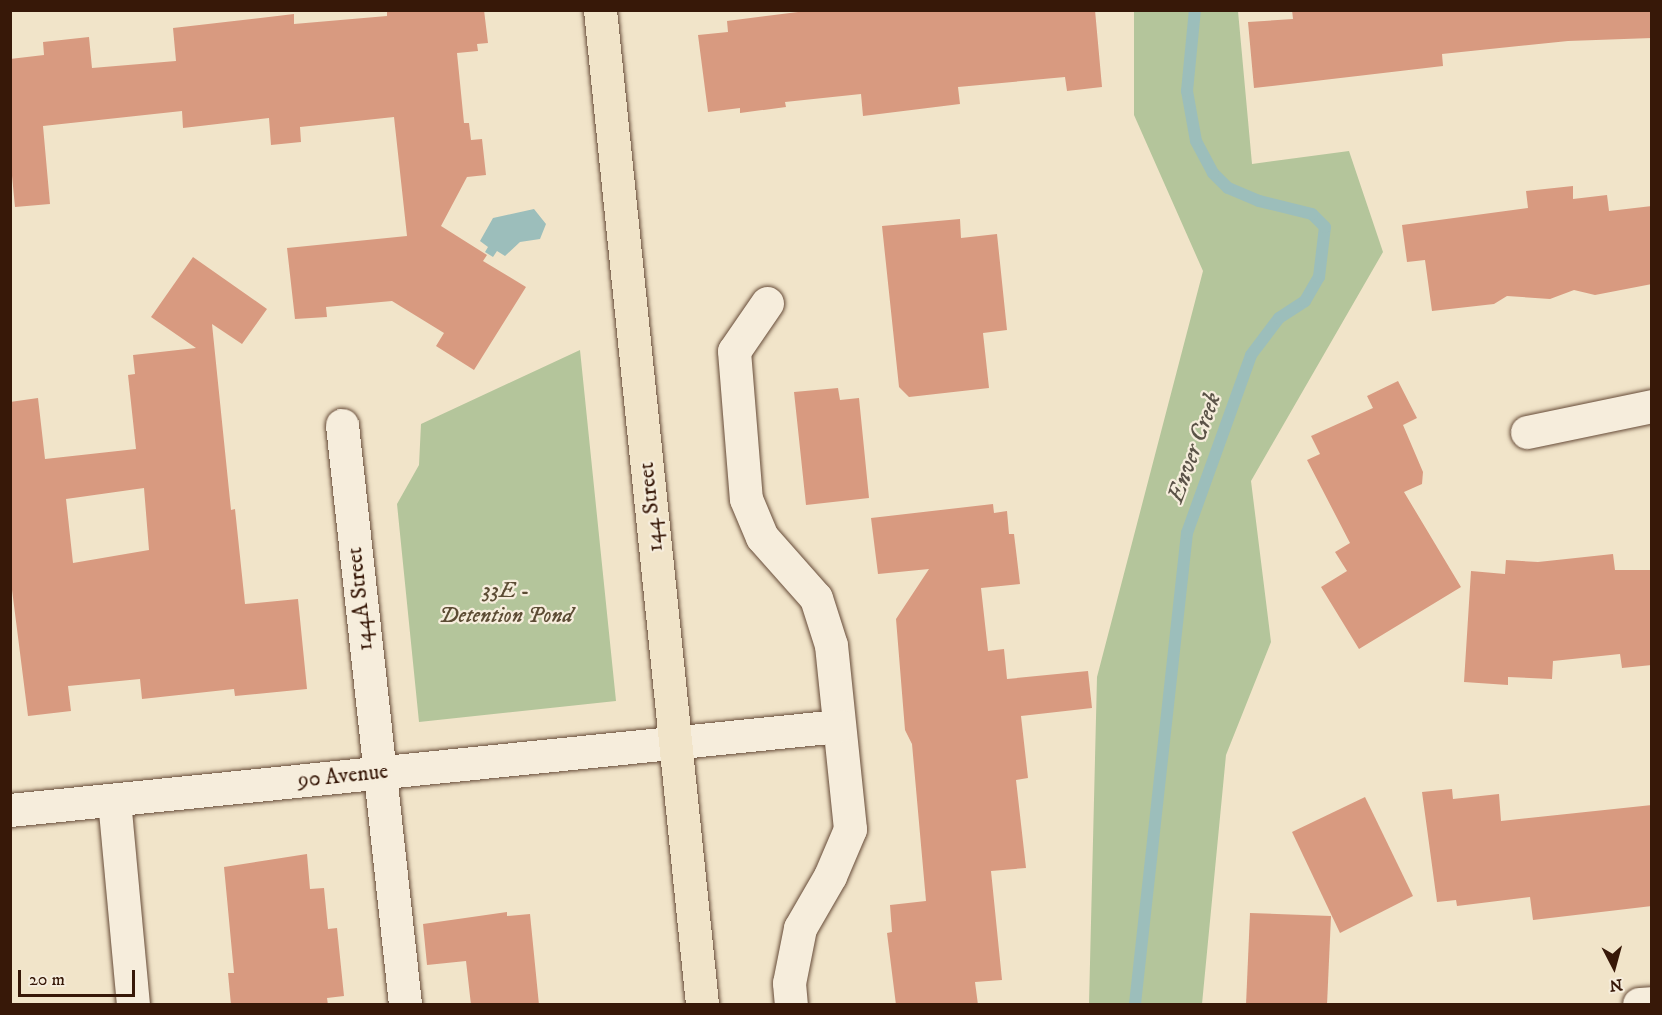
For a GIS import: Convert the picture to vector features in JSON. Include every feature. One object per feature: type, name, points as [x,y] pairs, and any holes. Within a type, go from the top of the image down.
[{"type":"main road","name":"144 Street","points":[[600,10],[702,1005]]},
{"type":"street","points":[[767,303],[734,351],[746,499],[762,537],[816,598],[831,645],[850,829],[830,876],[800,928],[789,983],[791,1005]]},
{"type":"street","points":[[1527,432],[1652,406]]},
{"type":"street","name":"144A Street","points":[[342,425],[405,1005]]},
{"type":"street","name":"90 Avenue","points":[[10,810],[839,726]]},
{"type":"street","points":[[114,800],[133,1005]]},
{"type":"street","points":[[1639,1005],[1652,1003]]},
{"type":"green space","points":[[1134,11],[1238,11],[1252,164],[1349,151],[1383,252],[1251,481],[1271,642],[1226,755],[1202,1004],[1089,1004],[1097,677],[1203,271],[1134,115]]},
{"type":"green space","name":"33E - Detention Pond","points":[[580,350],[616,701],[419,722],[397,504],[419,465],[421,424]]},
{"type":"water","points":[[534,209],[546,224],[540,239],[520,242],[505,256],[497,251],[493,257],[485,252],[488,247],[480,241],[493,218]]},
{"type":"building","points":[[387,10],[484,10],[488,43],[477,44],[478,51],[457,53],[464,123],[469,123],[471,140],[482,139],[486,175],[467,177],[441,226],[487,255],[483,261],[526,287],[474,370],[436,346],[444,333],[392,301],[326,307],[327,317],[295,319],[287,248],[407,236],[394,117],[300,127],[301,142],[271,145],[269,118],[183,128],[182,111],[43,126],[50,204],[15,207],[10,155],[10,59],[44,55],[43,42],[89,37],[92,68],[176,61],[173,28],[294,14],[294,24],[387,16]]},
{"type":"building","points":[[814,10],[1095,10],[1102,87],[1067,91],[1065,77],[958,87],[960,104],[863,116],[861,94],[785,102],[786,107],[740,113],[740,108],[708,112],[698,35],[728,32],[727,21]]},
{"type":"building","points":[[1292,10],[1652,10],[1652,38],[1568,41],[1442,54],[1443,66],[1254,88],[1248,22],[1293,19]]},
{"type":"building","points":[[1573,186],[1573,199],[1607,195],[1609,211],[1652,206],[1652,284],[1595,295],[1574,290],[1550,299],[1507,296],[1494,304],[1432,311],[1425,260],[1407,262],[1402,225],[1528,208],[1526,191]]},
{"type":"building","points":[[960,219],[961,238],[997,234],[1007,330],[983,333],[989,388],[909,397],[899,387],[882,226]]},
{"type":"building","points":[[193,257],[267,309],[242,344],[212,324],[231,510],[235,509],[245,604],[298,599],[307,689],[235,696],[234,689],[142,699],[140,679],[68,686],[71,711],[28,716],[10,574],[10,402],[38,398],[45,459],[136,449],[128,375],[135,374],[133,355],[196,348],[151,317]],"holes":[[[144,488],[149,550],[73,563],[66,499]]]},
{"type":"building","points":[[1398,381],[1417,418],[1403,425],[1423,472],[1422,484],[1404,492],[1461,587],[1359,649],[1321,587],[1347,571],[1335,552],[1350,543],[1307,460],[1320,454],[1311,436],[1373,408],[1367,396]]},
{"type":"building","points":[[838,388],[840,400],[859,398],[869,498],[806,505],[794,392]]},
{"type":"building","points":[[993,504],[994,513],[1007,511],[1009,534],[1014,534],[1020,584],[981,588],[988,651],[1004,649],[1007,679],[1088,671],[1092,708],[1021,716],[1028,778],[1016,780],[1026,868],[991,871],[1002,980],[975,982],[978,1005],[896,1005],[887,933],[892,932],[890,905],[926,901],[912,744],[905,730],[896,619],[929,569],[878,574],[871,518]]},
{"type":"building","points":[[1613,554],[1615,570],[1652,570],[1652,665],[1622,668],[1620,654],[1553,661],[1552,679],[1508,677],[1508,685],[1464,682],[1471,571],[1505,574],[1506,560],[1538,562]]},
{"type":"building","points":[[1452,789],[1453,799],[1499,794],[1501,821],[1652,805],[1652,906],[1533,920],[1530,897],[1457,906],[1456,900],[1437,902],[1422,792]]},
{"type":"building","points":[[1365,797],[1413,896],[1340,933],[1292,832]]},
{"type":"building","points":[[307,854],[310,889],[324,888],[328,929],[337,928],[344,996],[327,998],[328,1005],[231,1005],[228,973],[234,973],[224,867]]},
{"type":"building","points":[[507,912],[507,916],[530,914],[539,1005],[471,1005],[466,961],[427,965],[423,924]]},
{"type":"building","points":[[1250,913],[1331,916],[1327,1005],[1246,1005]]},
{"type":"waterway","name":"Enver Creek","points":[[1135,1004],[1187,533],[1251,355],[1279,318],[1305,301],[1319,277],[1325,227],[1312,214],[1259,201],[1228,188],[1213,173],[1196,141],[1187,91],[1195,10]]}]
